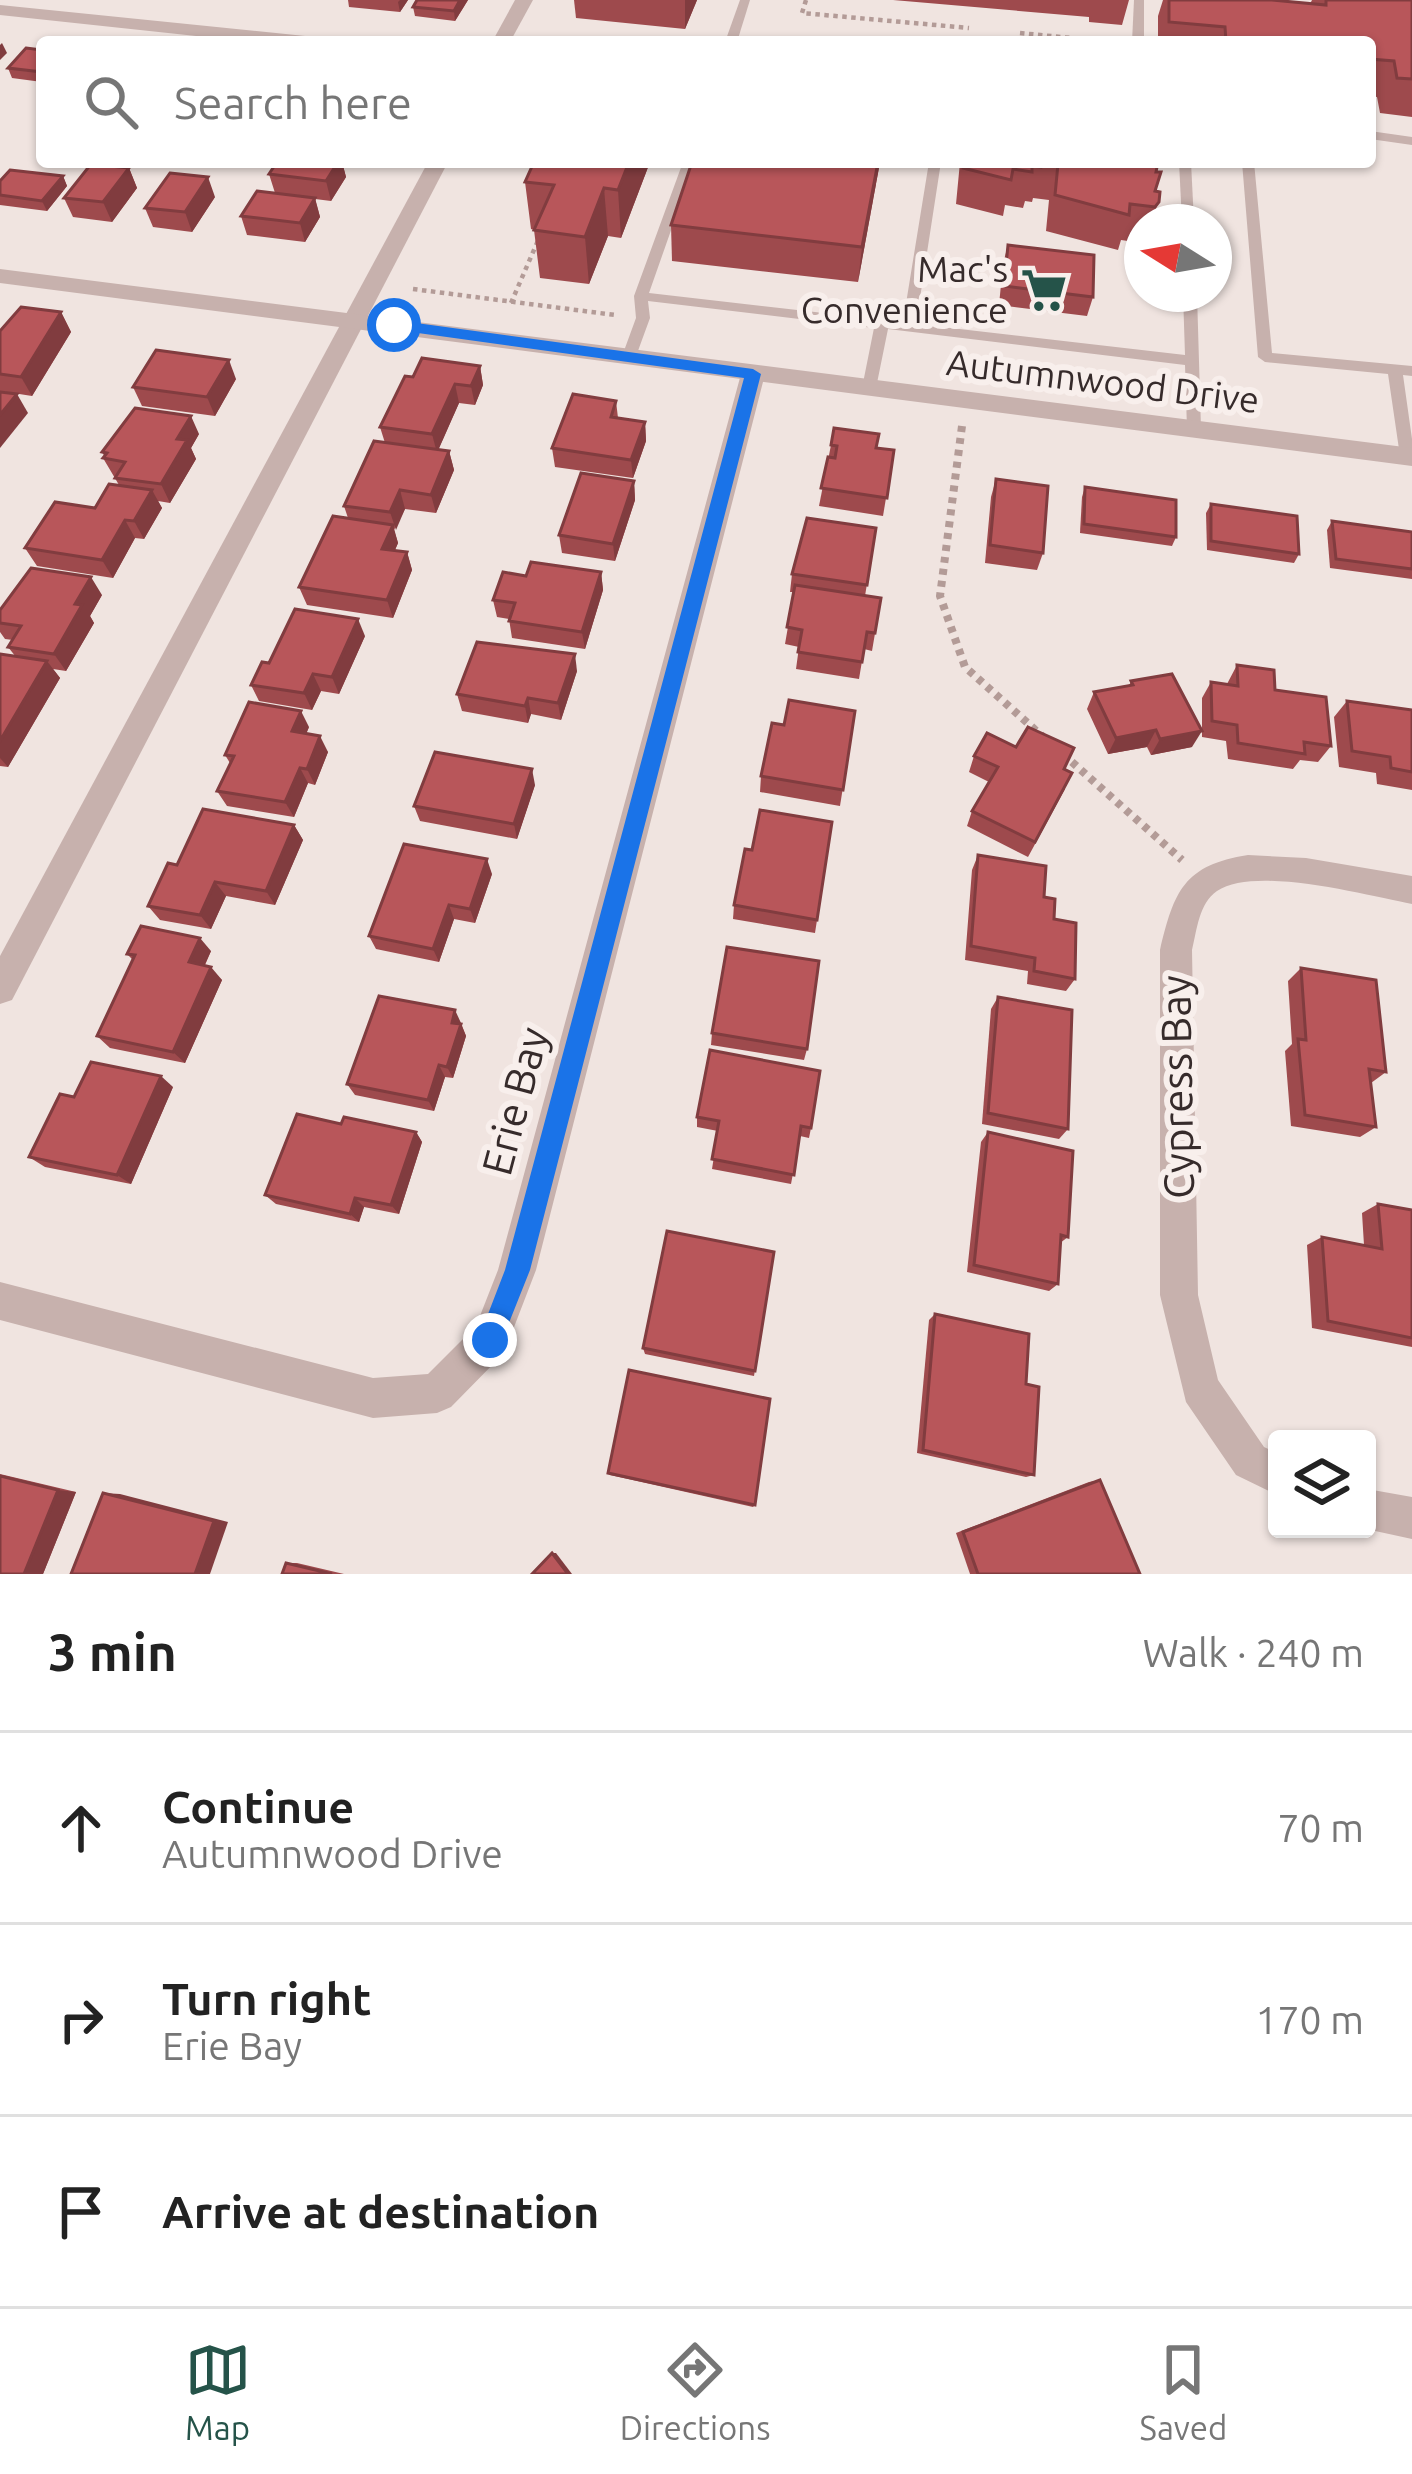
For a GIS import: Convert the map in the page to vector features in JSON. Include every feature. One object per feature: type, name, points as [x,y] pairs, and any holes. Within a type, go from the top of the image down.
[{"type":"street","points":[[504,36],[524,0]]},
{"type":"street","points":[[0,10],[248,36]]},
{"type":"street","points":[[0,989],[435,168]]},
{"type":"street","name":"Autumnwood Drive","points":[[0,277],[1409,457]]},
{"type":"street","name":"Erie Bay","points":[[0,1301],[374,1398],[437,1394],[490,1340],[518,1270],[753,374]]},
{"type":"street","points":[[1206,881],[1247,868],[1294,870],[1412,890]]},
{"type":"street","name":"Cypress Bay","points":[[1206,881],[1186,912],[1176,950],[1179,1295],[1200,1388],[1250,1461],[1268,1470]]},
{"type":"street","points":[[1376,1511],[1412,1518]]},
{"type":"lane","points":[[733,36],[745,0]]},
{"type":"lane","points":[[1138,36],[1139,0]]},
{"type":"lane","points":[[1376,137],[1412,141]]},
{"type":"lane","points":[[628,359],[643,318],[641,296],[687,168]]},
{"type":"lane","points":[[909,327],[934,168]]},
{"type":"lane","points":[[1185,168],[1187,204]]},
{"type":"lane","points":[[1249,168],[1265,357],[1404,370],[1409,457]]},
{"type":"lane","points":[[641,296],[1192,361]]},
{"type":"lane","points":[[1191,312],[1194,429]]},
{"type":"lane","points":[[869,388],[882,324]]},
{"type":"path","points":[[806,0],[802,13],[980,29]]},
{"type":"path","points":[[511,302],[540,235]]},
{"type":"path","points":[[413,289],[616,315]]},
{"type":"path","points":[[965,400],[940,596],[965,667],[1206,881]]},
{"type":"building","points":[[417,0],[460,0],[454,11],[413,7]]},
{"type":"building","points":[[1169,0],[1326,5],[1326,0],[1412,0],[1412,79],[1397,78],[1394,61],[1376,60],[1376,36],[1226,36],[1225,27],[1169,22]]},
{"type":"building","points":[[26,48],[36,49],[36,71],[8,68]]},
{"type":"building","points":[[88,168],[129,168],[103,202],[64,198]]},
{"type":"building","points":[[273,168],[334,168],[326,181],[269,174]]},
{"type":"building","points":[[531,168],[627,168],[618,190],[604,188],[585,237],[534,230],[554,185],[525,182]]},
{"type":"building","points":[[690,168],[877,168],[862,247],[671,225]]},
{"type":"building","points":[[963,168],[1032,168],[1032,172],[1013,169],[1011,180]]},
{"type":"building","points":[[1058,168],[1157,168],[1161,172],[1155,191],[1160,192],[1159,202],[1124,204],[1124,214],[1055,195]]},
{"type":"building","points":[[10,170],[63,176],[42,201],[0,195],[0,181]]},
{"type":"building","points":[[170,173],[208,177],[185,212],[145,208]]},
{"type":"building","points":[[257,191],[315,198],[300,223],[241,216]]},
{"type":"building","points":[[1008,245],[1094,255],[1093,297],[1004,286]]},
{"type":"building","points":[[21,307],[61,312],[21,377],[0,374],[0,331]]},
{"type":"building","points":[[156,350],[229,360],[207,397],[133,387]]},
{"type":"building","points":[[422,358],[480,366],[471,386],[455,384],[432,434],[380,427],[405,376],[413,377]]},
{"type":"building","points":[[0,392],[17,394],[0,415]]},
{"type":"building","points":[[573,394],[616,401],[611,417],[645,422],[631,460],[552,448]]},
{"type":"building","points":[[135,408],[191,416],[177,439],[187,440],[161,484],[115,478],[125,462],[103,458],[107,453],[102,452]]},
{"type":"building","points":[[834,428],[879,434],[876,448],[894,450],[887,498],[821,488],[828,457],[835,458]]},
{"type":"building","points":[[374,441],[449,451],[431,495],[400,490],[390,512],[344,506]]},
{"type":"building","points":[[581,473],[634,481],[613,544],[559,535]]},
{"type":"building","points":[[996,479],[1048,486],[1043,553],[990,545]]},
{"type":"building","points":[[109,484],[152,490],[134,521],[125,520],[102,560],[25,548],[55,502],[95,508]]},
{"type":"building","points":[[1085,487],[1176,500],[1176,537],[1084,524]]},
{"type":"building","points":[[1211,504],[1297,516],[1299,554],[1211,541]]},
{"type":"building","points":[[333,516],[393,525],[382,549],[407,552],[387,600],[299,587]]},
{"type":"building","points":[[807,518],[876,528],[867,585],[792,574]]},
{"type":"building","points":[[1332,521],[1412,532],[1412,569],[1336,559]]},
{"type":"building","points":[[531,562],[601,572],[582,632],[509,621],[515,603],[493,600],[503,572],[526,576]]},
{"type":"building","points":[[31,568],[91,577],[75,604],[82,605],[54,654],[8,647],[21,626],[0,623],[0,610]]},
{"type":"building","points":[[795,585],[881,598],[875,633],[867,632],[862,662],[798,652],[802,630],[787,627]]},
{"type":"building","points":[[295,609],[358,619],[332,677],[313,674],[304,693],[251,685],[262,662],[269,663]]},
{"type":"building","points":[[477,642],[575,654],[558,703],[528,698],[525,706],[457,694]]},
{"type":"building","points":[[0,654],[47,661],[0,741]]},
{"type":"building","points":[[1237,665],[1274,670],[1275,690],[1326,697],[1331,746],[1304,742],[1305,754],[1238,743],[1237,725],[1212,721],[1211,682],[1238,686]]},
{"type":"building","points":[[1172,674],[1202,731],[1160,739],[1156,730],[1116,738],[1094,692]]},
{"type":"building","points":[[789,700],[855,711],[843,790],[761,776],[772,723],[784,725]]},
{"type":"building","points":[[1347,701],[1412,710],[1412,772],[1391,768],[1390,757],[1352,751]]},
{"type":"building","points":[[249,702],[301,711],[292,731],[320,736],[307,769],[300,768],[285,802],[217,791],[234,756],[225,755]]},
{"type":"building","points":[[1028,727],[1074,748],[1064,769],[1072,773],[1035,842],[972,811],[998,767],[974,756],[987,733],[1016,747]]},
{"type":"building","points":[[435,752],[532,769],[514,824],[414,806]]},
{"type":"building","points":[[203,809],[294,825],[266,891],[215,882],[200,915],[148,906],[168,863],[177,865]]},
{"type":"building","points":[[760,810],[832,822],[817,920],[734,905],[745,849],[752,850]]},
{"type":"building","points":[[404,844],[487,859],[470,909],[449,905],[433,949],[369,936]]},
{"type":"building","points":[[978,855],[1046,866],[1044,897],[1055,899],[1054,919],[1076,923],[1075,979],[1034,971],[1035,958],[971,946]]},
{"type":"building","points":[[141,926],[200,938],[189,962],[211,967],[173,1052],[97,1036],[135,955],[127,954]]},
{"type":"building","points":[[727,947],[819,961],[807,1049],[712,1033]]},
{"type":"building","points":[[1301,968],[1376,980],[1386,1072],[1369,1069],[1376,1127],[1305,1115],[1298,1039],[1306,1040]]},
{"type":"building","points":[[379,996],[455,1010],[452,1023],[461,1024],[447,1067],[439,1065],[428,1100],[347,1084]]},
{"type":"building","points":[[998,997],[1072,1010],[1068,1129],[988,1113]]},
{"type":"building","points":[[710,1050],[820,1071],[811,1128],[801,1126],[794,1175],[712,1159],[719,1121],[697,1117]]},
{"type":"building","points":[[91,1062],[161,1076],[117,1175],[29,1157],[60,1094],[74,1097]]},
{"type":"building","points":[[297,1114],[341,1124],[344,1117],[416,1132],[391,1205],[355,1198],[350,1214],[265,1195]]},
{"type":"building","points":[[988,1132],[1073,1151],[1068,1237],[1061,1235],[1058,1284],[974,1265]]},
{"type":"building","points":[[1378,1204],[1412,1210],[1412,1338],[1328,1321],[1322,1237],[1382,1249]]},
{"type":"building","points":[[667,1231],[774,1252],[755,1371],[643,1348]]},
{"type":"building","points":[[935,1314],[1029,1334],[1026,1384],[1039,1387],[1034,1475],[923,1450]]},
{"type":"building","points":[[629,1370],[770,1399],[755,1505],[608,1473]]},
{"type":"building","points":[[0,1476],[58,1490],[24,1574],[0,1574]]},
{"type":"building","points":[[1100,1480],[1140,1574],[978,1574],[963,1532]]},
{"type":"building","points":[[103,1493],[214,1521],[195,1574],[71,1574]]},
{"type":"building","points":[[552,1553],[568,1574],[532,1574]]},
{"type":"building","points":[[286,1563],[332,1574],[282,1574]]},
{"type":"place","name":"Mac's Convenience","points":[[1044,290]]},
{"type":"route","points":[[394,325],[753,374],[518,1270],[490,1340]]}]
